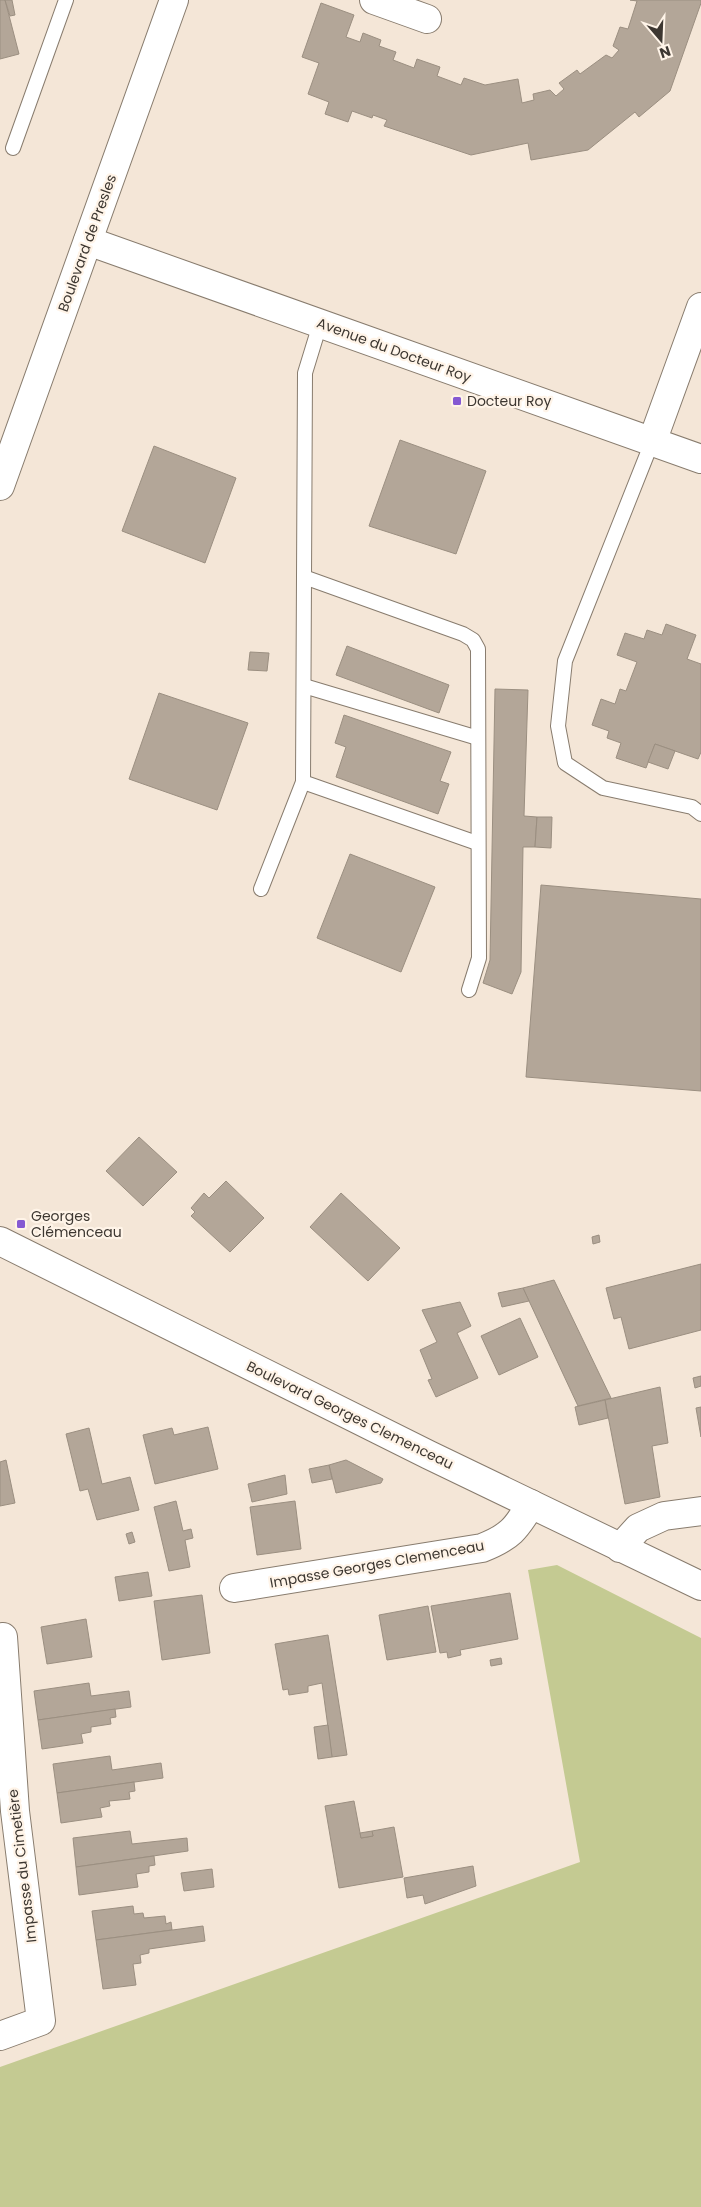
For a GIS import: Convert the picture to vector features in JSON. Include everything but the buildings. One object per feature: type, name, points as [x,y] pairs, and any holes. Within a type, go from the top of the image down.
[{"type":"street","name":"Boulevard de Presles","points":[[0,486],[174,0]]},
{"type":"street","points":[[374,0],[427,19]]},
{"type":"street","name":"Avenue du Docteur Roy","points":[[88,241],[701,460]]},
{"type":"street","points":[[652,442],[701,307]]},
{"type":"street","name":"Boulevard Georges Clemenceau","points":[[0,1242],[620,1548],[701,1586]]},
{"type":"street","name":"Impasse Georges Clemenceau","points":[[234,1588],[482,1548],[503,1539],[519,1524],[531,1504]]},
{"type":"street","points":[[620,1548],[638,1528],[664,1516],[701,1510]]},
{"type":"street","name":"Impasse du Cimetière","points":[[0,2036],[41,2021],[14,1811],[3,1637]]},
{"type":"lane","points":[[13,148],[66,0]]},
{"type":"lane","points":[[261,889],[304,782],[305,373],[320,324]]},
{"type":"lane","points":[[652,442],[565,661],[558,726],[565,763],[603,788],[692,807],[701,814]]},
{"type":"lane","points":[[304,577],[463,634],[473,640],[478,649],[477,843],[479,958],[469,990]]},
{"type":"lane","points":[[304,686],[478,738]]},
{"type":"lane","points":[[304,782],[477,843]]},
{"type":"green space","points":[[557,1565],[701,1638],[701,2207],[0,2207],[0,2067],[580,1862],[528,1570]]},
{"type":"place","name":"Docteur Roy","points":[[457,401]]},
{"type":"place","name":"Georges Clémenceau","points":[[21,1224]]}]
